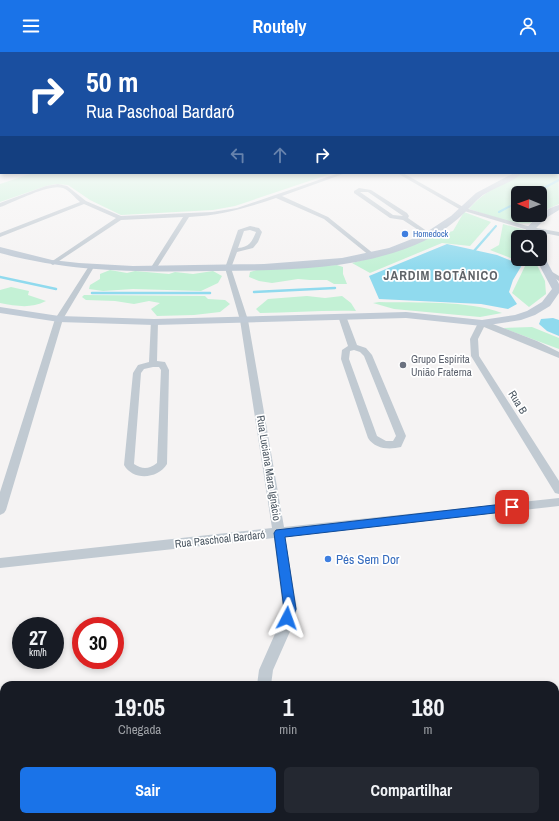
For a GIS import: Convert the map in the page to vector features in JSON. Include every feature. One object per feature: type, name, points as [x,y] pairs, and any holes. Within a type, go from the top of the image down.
[{"type":"main road","points":[[0,250],[52,263],[91,267],[153,269],[228,268],[331,262],[372,255],[397,248],[428,234],[451,220],[480,196]]},
{"type":"main road","points":[[533,230],[547,213],[559,207]]},
{"type":"main road","points":[[0,310],[59,319],[154,322],[406,315],[482,323],[517,318],[546,304],[557,289],[545,266]]},
{"type":"street","points":[[0,205],[24,196]]},
{"type":"street","points":[[76,196],[84,202],[120,218],[187,216],[223,212],[238,209],[277,196],[326,218],[372,255]]},
{"type":"street","points":[[362,196],[392,217],[404,218],[428,234]]},
{"type":"street","points":[[377,196],[405,214],[406,216],[404,218]]},
{"type":"street","points":[[440,196],[463,209],[522,230]]},
{"type":"street","points":[[0,234],[84,202]]},
{"type":"street","points":[[153,269],[187,216]]},
{"type":"street","points":[[52,263],[120,218]]},
{"type":"street","points":[[547,234],[559,234]]},
{"type":"street","points":[[228,268],[233,250]]},
{"type":"street","points":[[0,510],[59,319],[91,267]]},
{"type":"street","name":"Rua Luciana Mara Ignácio","points":[[228,268],[244,320],[290,609],[266,670],[265,681]]},
{"type":"street","points":[[549,272],[559,279]]},
{"type":"street","points":[[342,316],[353,347]]},
{"type":"street","points":[[153,364],[154,322]]},
{"type":"street","points":[[482,323],[534,342],[559,355]]},
{"type":"street","name":"Rua B","points":[[482,323],[474,339],[475,356],[559,490]]},
{"type":"street","points":[[353,347],[363,350],[368,355],[401,436],[397,444],[389,446],[380,443],[373,438],[345,359],[346,350],[353,347]]},
{"type":"street","points":[[153,364],[162,364],[165,370],[162,464],[154,471],[142,473],[136,471],[129,465],[137,373],[142,367],[153,364]]},
{"type":"street","name":"Rua Paschoal Bardaró","points":[[0,563],[559,502]]},
{"type":"green space","points":[[0,196],[18,196],[0,202]]},
{"type":"green space","points":[[84,196],[265,196],[235,206],[213,210],[121,215]]},
{"type":"green space","points":[[483,196],[511,196],[511,222],[469,209]]},
{"type":"green space","points":[[547,196],[559,196],[559,204],[547,209]]},
{"type":"green space","points":[[464,212],[491,222],[470,246],[442,243],[370,273],[352,263],[397,251],[434,236],[453,231]]},
{"type":"green space","points":[[515,222],[532,222],[531,223]]},
{"type":"green space","points":[[503,224],[525,230],[511,230],[511,258],[490,250],[499,245]]},
{"type":"green space","points":[[337,265],[343,267],[343,274],[347,284],[334,284],[327,280],[298,279],[272,283],[259,281],[249,277],[250,272],[260,269]]},
{"type":"green space","points":[[525,266],[538,266],[545,281],[546,294],[529,307],[512,293]]},
{"type":"green space","points":[[110,270],[127,273],[135,271],[169,274],[175,272],[193,274],[213,271],[222,276],[218,283],[201,291],[133,289],[103,291],[89,289],[90,285],[100,279],[100,274]]},
{"type":"green space","points":[[11,287],[29,291],[28,295],[46,301],[29,306],[0,303],[0,290]]},
{"type":"green space","points":[[84,295],[205,296],[208,299],[225,300],[230,304],[220,312],[194,315],[157,316],[151,309],[160,303],[149,301],[134,304],[115,301],[86,300],[82,297]]},
{"type":"green space","points":[[307,296],[325,298],[342,296],[351,303],[356,311],[260,313],[256,309],[268,299]]},
{"type":"green space","points":[[373,303],[458,304],[502,313],[480,317],[394,309]]},
{"type":"green space","points":[[532,327],[559,338],[559,349],[503,328]]},
{"type":"water","points":[[447,244],[497,255],[511,261],[511,266],[521,266],[513,280],[509,292],[517,304],[508,309],[481,304],[379,299],[369,276]]},
{"type":"water","points":[[553,318],[559,320],[559,336],[547,331],[539,324],[541,319]]},
{"type":"waterway","points":[[499,212],[511,206]]},
{"type":"waterway","points":[[488,235],[496,226]]},
{"type":"waterway","points":[[474,251],[489,234]]},
{"type":"waterway","points":[[0,277],[56,289]]},
{"type":"waterway","points":[[254,292],[335,288]]},
{"type":"waterway","points":[[92,293],[210,293]]},
{"type":"place","name":"Homedock","points":[[405,234]]},
{"type":"place","name":"Grupo Espírita União Fraterna","points":[[403,365]]},
{"type":"place","name":"Pés Sem Dor","points":[[328,559]]},
{"type":"district","name":"JARDIM BOTÂNICO","points":[[441,275]]},
{"type":"route","points":[[287,618],[290,609],[279,533],[512,507]]}]
